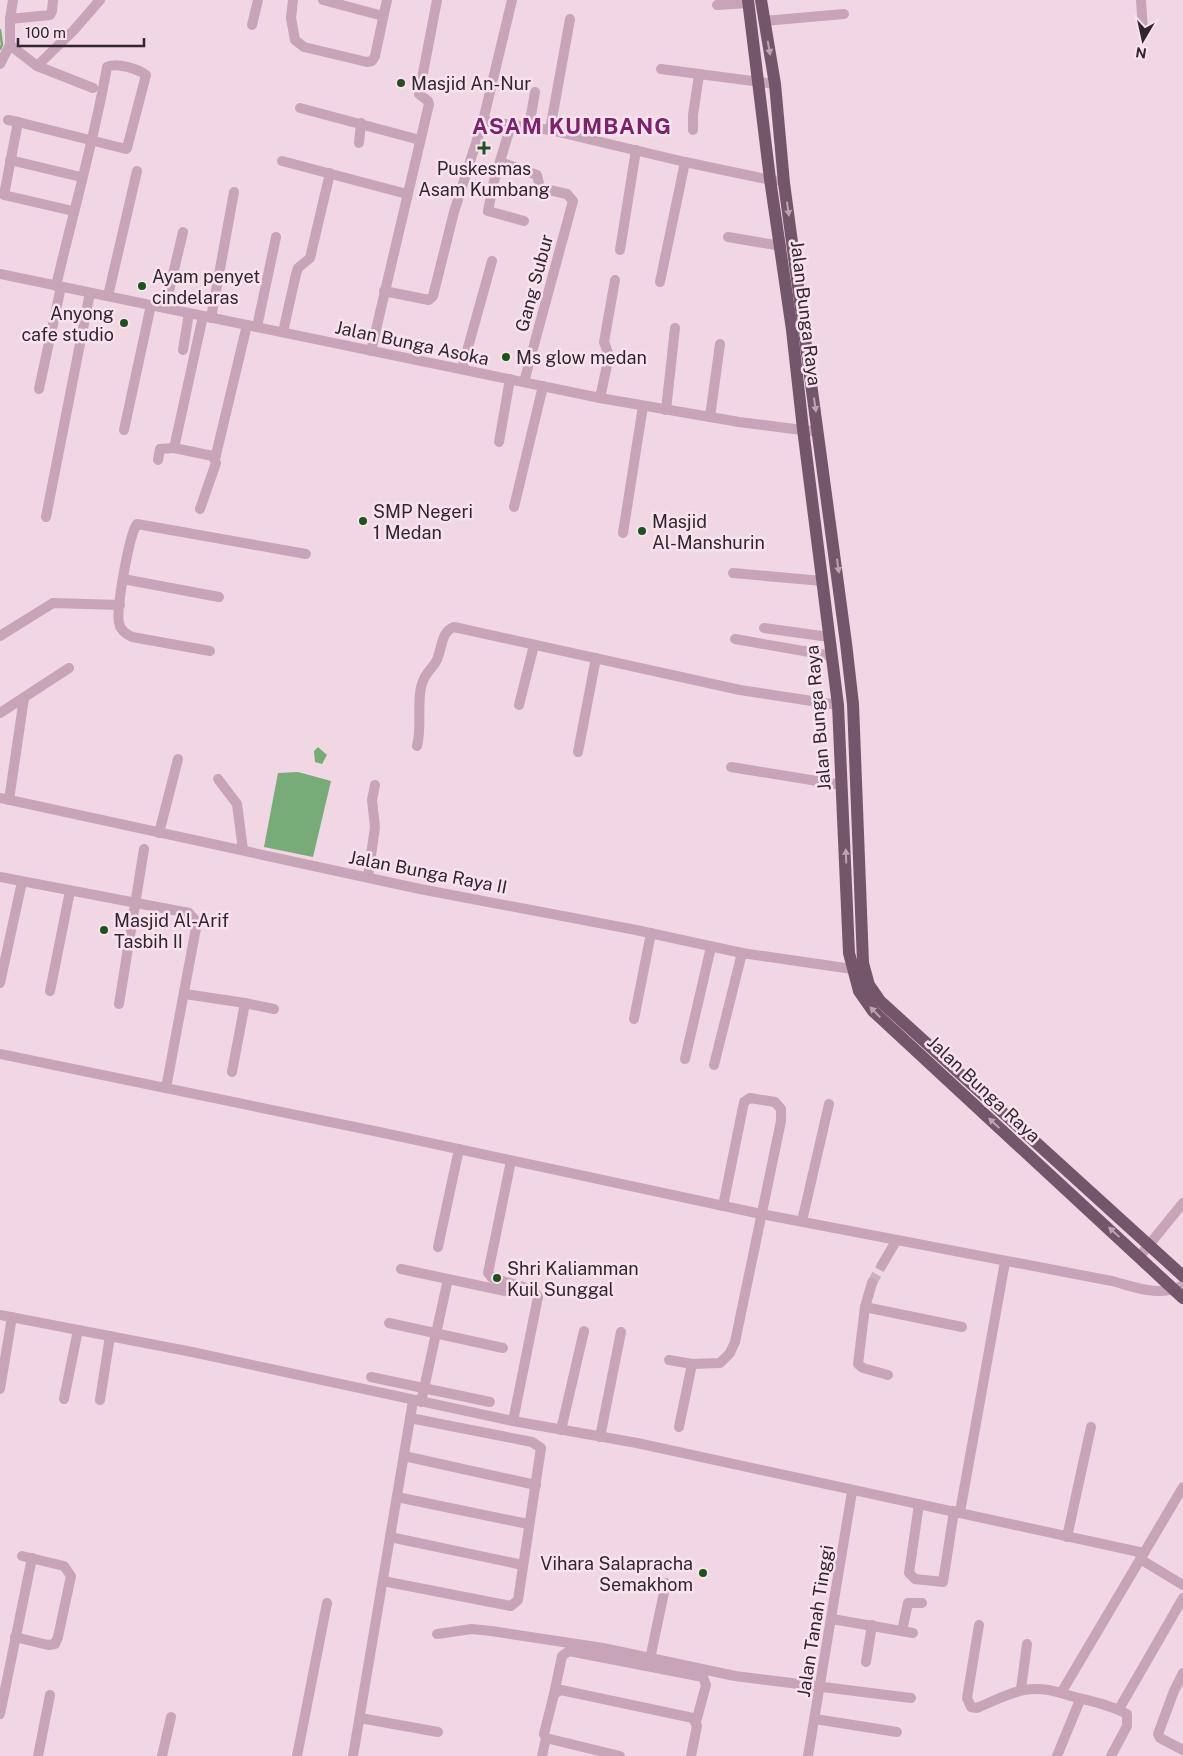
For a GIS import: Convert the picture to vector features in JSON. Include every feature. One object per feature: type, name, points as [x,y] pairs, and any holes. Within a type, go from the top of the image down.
[{"type":"main road","name":"Jalan Bunga Raya","points":[[752,1],[764,21],[775,84],[784,183],[847,652],[853,704],[860,926],[865,974],[869,985],[880,1002],[1183,1276]]},
{"type":"main road","name":"Jalan Bunga Raya","points":[[752,1],[770,180],[781,246],[802,429],[838,705],[849,952],[859,991],[873,1012],[1180,1291]]},
{"type":"main road","points":[[843,800],[857,799]]},
{"type":"main road","points":[[1020,1147],[1029,1137]]},
{"type":"street","points":[[0,64],[10,45],[10,19],[13,0]]},
{"type":"street","points":[[10,19],[50,15],[52,0]]},
{"type":"street","points":[[38,66],[74,30],[100,0]]},
{"type":"street","points":[[252,26],[258,0]]},
{"type":"street","points":[[293,0],[291,18],[295,40],[304,47],[367,62],[372,61],[375,56],[387,0]]},
{"type":"street","points":[[323,0],[383,16]]},
{"type":"street","points":[[371,351],[428,104],[428,101],[420,94],[438,0]]},
{"type":"street","points":[[384,291],[429,300],[433,296],[454,212],[483,121],[512,0]]},
{"type":"street","points":[[1141,0],[1143,30]]},
{"type":"street","points":[[717,5],[752,1]]},
{"type":"street","points":[[764,21],[844,14]]},
{"type":"street","points":[[550,130],[570,19]]},
{"type":"street","points":[[10,45],[38,66],[93,88]]},
{"type":"street","points":[[8,120],[90,140],[126,148],[129,146],[146,77],[142,72],[111,65],[107,67],[90,140],[73,211],[39,389]]},
{"type":"street","points":[[661,69],[775,84]]},
{"type":"street","points":[[694,130],[693,115],[699,75]]},
{"type":"street","points":[[529,127],[535,92]]},
{"type":"street","points":[[300,108],[420,140]]},
{"type":"street","points":[[483,121],[550,130],[784,183]]},
{"type":"street","points":[[18,122],[4,195],[73,211]]},
{"type":"street","points":[[359,143],[361,123]]},
{"type":"street","points":[[511,125],[488,211],[524,220]]},
{"type":"street","points":[[620,250],[636,150]]},
{"type":"street","points":[[10,160],[81,177]]},
{"type":"street","points":[[282,161],[407,194]]},
{"type":"street","name":"Gang Subur","points":[[500,162],[537,175],[540,188],[567,194],[573,200],[524,382]]},
{"type":"street","points":[[660,282],[685,162]]},
{"type":"street","points":[[108,296],[137,171]]},
{"type":"street","points":[[283,332],[298,268],[310,258],[330,173]]},
{"type":"street","points":[[174,448],[207,317],[234,192]]},
{"type":"street","points":[[165,308],[183,232]]},
{"type":"street","points":[[200,508],[216,463],[215,459],[276,237]]},
{"type":"street","points":[[728,237],[781,246]]},
{"type":"street","points":[[462,370],[492,261]]},
{"type":"street","name":"Jalan Bunga Asoka","points":[[0,274],[600,398],[666,410],[818,432]]},
{"type":"street","points":[[600,398],[609,356],[604,342],[615,280]]},
{"type":"street","points":[[46,517],[90,293]]},
{"type":"street","points":[[124,430],[151,305]]},
{"type":"street","points":[[183,350],[189,313]]},
{"type":"street","points":[[666,410],[669,363],[675,328]]},
{"type":"street","points":[[710,416],[720,344]]},
{"type":"street","points":[[498,442],[510,380]]},
{"type":"street","points":[[514,507],[543,386]]},
{"type":"street","points":[[623,533],[643,406]]},
{"type":"street","points":[[158,460],[160,449],[174,448],[212,456],[215,459]]},
{"type":"street","points":[[210,651],[132,637],[122,631],[119,624],[123,579],[135,526],[140,523],[306,554]]},
{"type":"street","points":[[733,574],[822,581]]},
{"type":"street","points":[[123,579],[219,597]]},
{"type":"street","points":[[0,636],[53,603],[120,605]]},
{"type":"street","points":[[418,746],[420,735],[418,715],[424,676],[437,660],[448,630],[454,627],[740,690],[838,705]]},
{"type":"street","points":[[764,628],[829,637]]},
{"type":"street","points":[[735,639],[832,656]]},
{"type":"street","points":[[519,705],[534,645]]},
{"type":"street","points":[[578,752],[596,658]]},
{"type":"street","points":[[0,712],[69,668]]},
{"type":"street","points":[[4,799],[24,698]]},
{"type":"street","points":[[159,833],[178,759]]},
{"type":"street","points":[[731,767],[842,785]]},
{"type":"street","points":[[218,779],[237,804],[243,850]]},
{"type":"street","points":[[368,877],[375,827],[372,800],[375,785]]},
{"type":"street","name":"Jalan Bunga Raya II","points":[[4,799],[368,877],[651,933],[711,947],[852,969]]},
{"type":"street","points":[[119,1004],[144,849]]},
{"type":"street","points":[[0,877],[134,904],[190,913],[196,921],[185,994],[166,1088]]},
{"type":"street","points":[[0,983],[22,882]]},
{"type":"street","points":[[50,991],[70,891]]},
{"type":"street","points":[[634,1019],[651,933]]},
{"type":"street","points":[[685,1059],[711,947]]},
{"type":"street","points":[[714,1065],[742,953]]},
{"type":"street","points":[[185,994],[274,1009]]},
{"type":"street","points":[[232,1072],[246,1003]]},
{"type":"street","points":[[0,1054],[761,1214],[1112,1281],[1150,1292],[1180,1291]]},
{"type":"street","points":[[669,1360],[692,1364],[720,1363],[730,1353],[735,1342],[782,1115],[779,1105],[775,1102],[750,1098],[744,1102],[724,1206]]},
{"type":"street","points":[[802,1222],[829,1104]]},
{"type":"street","points":[[438,1247],[459,1149]]},
{"type":"street","points":[[511,1161],[488,1273],[492,1278],[534,1290],[538,1296],[513,1421]]},
{"type":"street","points":[[1140,1256],[1183,1203]]},
{"type":"street","points":[[882,1265],[896,1241]]},
{"type":"street","points":[[919,1504],[909,1573],[915,1579],[943,1582],[1005,1262]]},
{"type":"street","points":[[401,1269],[510,1292]]},
{"type":"street","points":[[353,1756],[410,1418],[424,1388],[448,1279]]},
{"type":"street","points":[[872,1284],[865,1307],[858,1364],[863,1368],[888,1375]]},
{"type":"street","points":[[865,1307],[962,1327]]},
{"type":"street","points":[[0,1315],[110,1336],[513,1421],[600,1437],[1067,1537],[1142,1556],[1183,1585]]},
{"type":"street","points":[[0,1389],[12,1317]]},
{"type":"street","points":[[389,1323],[503,1348]]},
{"type":"street","points":[[64,1399],[78,1330]]},
{"type":"street","points":[[561,1430],[584,1331]]},
{"type":"street","points":[[600,1437],[621,1332]]},
{"type":"street","points":[[100,1400],[110,1336]]},
{"type":"street","points":[[679,1427],[692,1364]]},
{"type":"street","points":[[371,1377],[490,1402]]},
{"type":"street","points":[[383,1581],[511,1606],[518,1600],[528,1524],[541,1454],[538,1445],[410,1418]]},
{"type":"street","points":[[1067,1537],[1091,1427]]},
{"type":"street","points":[[404,1456],[536,1484]]},
{"type":"street","points":[[1061,1692],[1183,1487]]},
{"type":"street","name":"Jalan Tanah Tinggi","points":[[808,1756],[852,1492]]},
{"type":"street","points":[[398,1496],[528,1524]]},
{"type":"street","points":[[390,1538],[523,1565]]},
{"type":"street","points":[[0,1714],[15,1637],[27,1557],[64,1566],[71,1576],[55,1644],[48,1645],[15,1637]]},
{"type":"street","points":[[650,1659],[666,1583]]},
{"type":"street","points":[[1119,1709],[1183,1598]]},
{"type":"street","points":[[297,1756],[327,1603]]},
{"type":"street","points":[[902,1631],[908,1603],[922,1603]]},
{"type":"street","points":[[832,1619],[913,1633]]},
{"type":"street","points":[[866,1662],[872,1625]]},
{"type":"street","points":[[979,1625],[967,1698],[971,1707],[977,1708],[1021,1689],[1040,1687],[1061,1692],[1080,1700],[1119,1709],[1127,1714],[1128,1719],[1111,1756]]},
{"type":"street","points":[[437,1634],[472,1629],[491,1630],[603,1648],[735,1676],[910,1698]]},
{"type":"street","points":[[1021,1689],[1027,1644]]},
{"type":"street","points":[[542,1756],[546,1738],[544,1734],[562,1656],[566,1652],[598,1656],[703,1677],[706,1685],[696,1722],[691,1756]]},
{"type":"street","points":[[1183,1673],[1178,1693],[1158,1734],[1160,1738],[1183,1750]]},
{"type":"street","points":[[554,1694],[561,1690],[693,1718],[696,1722]]},
{"type":"street","points":[[38,1756],[50,1695]]},
{"type":"street","points":[[1057,1756],[1080,1700]]},
{"type":"street","points":[[162,1756],[171,1717]]},
{"type":"street","points":[[360,1718],[438,1732]]},
{"type":"street","points":[[815,1719],[897,1732]]},
{"type":"street","points":[[546,1738],[586,1753],[620,1756]]},
{"type":"shaded area","points":[[318,747],[327,755],[322,764],[315,762],[314,751]]},
{"type":"shaded area","points":[[298,772],[331,781],[313,857],[264,847],[278,773]]},
{"type":"waterway","points":[[0,30],[2,45],[0,49]]},
{"type":"tunnel","points":[[872,1283],[882,1265]]},
{"type":"place","name":"Masjid An-Nur","points":[[401,83]]},
{"type":"place","name":"Puskesmas Asam Kumbang","points":[[484,148]]},
{"type":"place","name":"Ayam penyet cindelaras","points":[[142,286]]},
{"type":"place","name":"Anyong cafe studio","points":[[124,323]]},
{"type":"place","name":"Ms glow medan","points":[[506,357]]},
{"type":"place","name":"SMP Negeri 1 Medan","points":[[363,521]]},
{"type":"place","name":"Masjid Al-Manshurin","points":[[642,531]]},
{"type":"place","name":"Masjid Al-Arif Tasbih II","points":[[104,930]]},
{"type":"place","name":"Shri Kaliamman Kuil Sunggal","points":[[497,1278]]},
{"type":"place","name":"Vihara Salapracha Semakhom","points":[[703,1573]]},
{"type":"district","name":"ASAM KUMBANG","points":[[572,126]]}]
